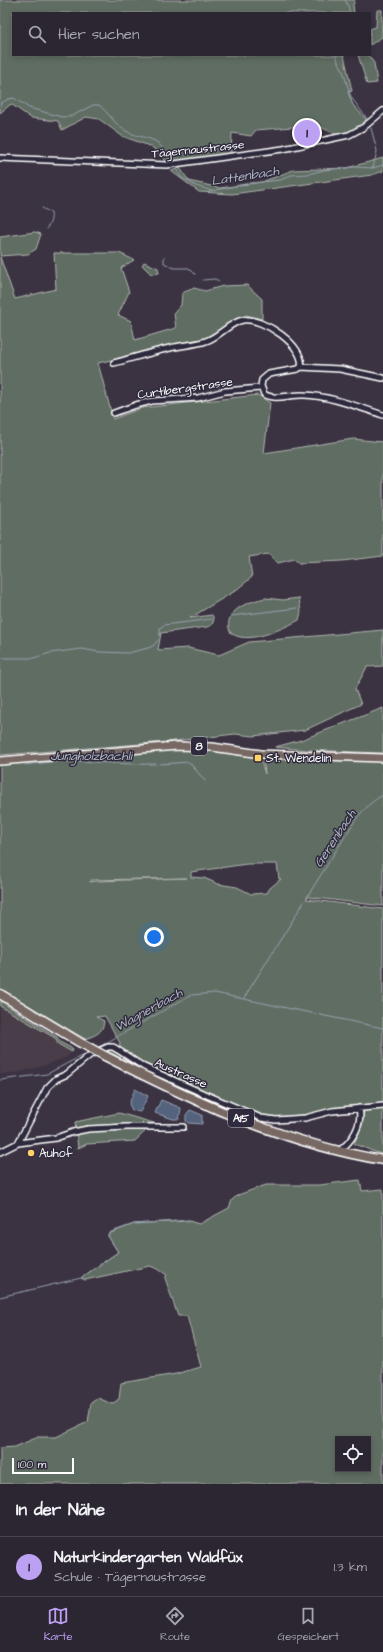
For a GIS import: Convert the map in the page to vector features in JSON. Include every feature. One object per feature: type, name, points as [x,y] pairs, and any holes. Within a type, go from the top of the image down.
[{"type":"highway","name":"A15","points":[[0,994],[79,1042],[183,1094],[243,1119],[301,1140],[340,1151],[383,1160]]},
{"type":"main road","name":"8","points":[[0,761],[177,746],[204,746],[261,754],[383,758]]},
{"type":"street","name":"Tägernaustrasse","points":[[0,158],[167,165],[314,144],[349,135],[369,123],[383,111]]},
{"type":"street","points":[[114,363],[171,347],[207,341],[238,322],[247,320],[258,322],[277,331],[300,354],[302,358],[302,367]]},
{"type":"street","points":[[383,378],[340,369],[302,367],[266,375],[262,380],[261,388],[264,394],[269,397],[293,394],[316,396],[383,415]]},
{"type":"street","name":"Curtibergstrasse","points":[[114,413],[136,405],[152,402],[198,398],[225,391],[261,388]]},
{"type":"street","name":"Austrasse","points":[[18,1143],[47,1088],[56,1079],[67,1074],[90,1055],[108,1047],[113,1047],[144,1067],[261,1118],[276,1120],[305,1118],[332,1111],[383,1106]]},
{"type":"street","points":[[340,1151],[349,1143],[356,1132],[359,1108]]},
{"type":"street","points":[[0,1152],[18,1143],[56,1138],[88,1129],[182,1127]]},
{"type":"shaded area","points":[[0,1006],[55,1038],[58,1044],[72,1052],[67,1057],[43,1066],[20,1072],[0,1074]]},
{"type":"green space","points":[[0,0],[355,0],[353,5],[354,12],[12,12],[12,56],[344,56],[352,91],[348,92],[353,105],[366,119],[366,123],[353,131],[337,135],[321,127],[305,126],[256,130],[251,136],[232,133],[231,154],[167,162],[152,147],[122,136],[99,119],[86,117],[62,130],[58,121],[31,118],[11,104],[0,113]]},
{"type":"green space","points":[[377,10],[382,10],[382,37],[371,44],[371,29],[376,27]]},
{"type":"green space","points":[[358,56],[369,56],[374,63],[377,83],[367,84]]},
{"type":"green space","points":[[383,158],[383,171],[372,175],[232,194],[199,192],[171,171],[180,168],[189,181],[220,188],[262,182],[293,170],[347,168]]},
{"type":"green space","points":[[35,232],[41,234],[36,249],[28,254],[0,256],[0,237]]},
{"type":"green space","points":[[54,253],[119,253],[134,260],[121,268],[129,292],[118,315],[131,321],[135,340],[176,328],[174,313],[181,305],[182,293],[194,288],[205,291],[223,286],[247,285],[262,299],[262,319],[246,315],[203,339],[98,363],[113,419],[142,408],[258,395],[270,403],[264,453],[353,439],[383,442],[383,556],[342,561],[299,563],[294,559],[278,563],[268,554],[249,557],[252,577],[235,591],[190,618],[212,615],[214,619],[212,625],[207,627],[161,633],[158,650],[188,648],[219,655],[249,642],[383,630],[383,666],[367,667],[355,689],[361,704],[305,730],[253,736],[235,734],[165,742],[0,755],[0,257],[15,299],[56,289]]},
{"type":"green space","points":[[144,262],[158,268],[159,273],[151,274],[142,265]]},
{"type":"green space","points":[[266,598],[283,600],[299,598],[301,612],[299,620],[265,635],[255,637],[245,638],[230,632],[230,618],[234,612],[245,604]]},
{"type":"green space","points":[[383,708],[383,753],[307,750],[275,747],[301,740]]},
{"type":"green space","points":[[178,749],[211,750],[260,758],[265,774],[263,757],[383,760],[383,906],[308,897],[306,899],[383,909],[383,1106],[332,1111],[305,1118],[261,1118],[144,1067],[118,1050],[120,1043],[105,1016],[96,1017],[104,1021],[102,1028],[96,1035],[85,1039],[0,989],[0,764]],"holes":[[[247,864],[277,864],[279,879],[281,879],[270,888],[267,893],[251,894],[237,887],[218,884],[204,878],[191,877],[191,872]],[[187,878],[96,881],[90,882],[91,880]]]},
{"type":"green space","points":[[0,1001],[57,1037],[60,1042],[73,1049],[72,1052],[58,1044],[55,1038],[0,1006]]},
{"type":"green space","points":[[112,1050],[141,1067],[172,1082],[169,1083],[107,1051]]},
{"type":"green space","points":[[383,1108],[383,1154],[354,1144],[362,1125],[364,1110]]},
{"type":"green space","points":[[119,1113],[154,1123],[135,1141],[87,1144],[78,1148],[75,1122]]},
{"type":"green space","points":[[360,1180],[362,1191],[383,1189],[383,1484],[0,1484],[0,1448],[15,1447],[38,1437],[56,1437],[88,1422],[91,1403],[98,1398],[112,1404],[119,1399],[121,1383],[176,1374],[201,1367],[187,1316],[178,1316],[165,1278],[167,1275],[150,1266],[85,1280],[81,1278],[118,1252],[108,1234],[134,1224],[189,1221],[199,1224],[229,1208],[232,1200],[238,1195],[266,1185],[319,1185]]},
{"type":"water","points":[[135,1089],[148,1096],[140,1112],[132,1110],[129,1104]]},
{"type":"water","points":[[161,1100],[181,1108],[179,1119],[173,1119],[155,1113]]},
{"type":"water","points":[[190,1110],[202,1115],[202,1124],[188,1123],[186,1121],[186,1115]]},
{"type":"waterway","name":"Lattenbach","points":[[345,0],[350,12]]},
{"type":"waterway","name":"Lattenbach","points":[[336,56],[342,68],[351,97],[368,120]]},
{"type":"waterway","name":"Lattenbach","points":[[0,104],[8,99],[14,98],[29,108],[62,117],[72,116],[93,105],[99,105],[118,125],[126,131],[134,135],[151,139],[158,143],[171,162]]},
{"type":"waterway","name":"Lattenbach","points":[[371,128],[377,151],[373,168]]},
{"type":"waterway","name":"Lattenbach","points":[[174,166],[181,177],[196,186],[212,191],[250,183],[281,180],[291,175],[354,167],[373,168],[383,165]]},
{"type":"waterway","points":[[42,208],[51,213],[50,222],[46,229]]},
{"type":"waterway","points":[[164,257],[164,263],[174,268],[189,268],[195,274]]},
{"type":"waterway","points":[[203,280],[215,279],[219,281]]},
{"type":"waterway","points":[[231,616],[297,608]]},
{"type":"waterway","points":[[160,636],[160,628],[164,625],[212,619]]},
{"type":"waterway","points":[[0,658],[34,658],[50,653],[82,649],[99,652],[128,653],[153,646],[158,640]]},
{"type":"waterway","name":"Jungholzbächli","points":[[25,765],[77,761],[156,764]]},
{"type":"waterway","name":"Jungholzbächli","points":[[160,764],[189,762],[205,781]]},
{"type":"waterway","name":"Gerenbach","points":[[307,897],[356,819],[368,806],[383,795]]},
{"type":"waterway","name":"Gerenbach","points":[[244,998],[304,902]]},
{"type":"waterway","name":"Wagnerbach","points":[[97,1048],[191,995],[215,993],[383,1028]]},
{"type":"waterway","name":"Wagnerbach","points":[[0,1080],[47,1074],[89,1052]]},
{"type":"waterway","points":[[0,1297],[81,1278],[118,1252],[108,1236],[111,1232],[134,1224],[190,1220]]},
{"type":"place","name":"Naturkindergarten Waldfüx","points":[[307,133]]},
{"type":"place","name":"St. Wendelin","points":[[258,758]]},
{"type":"place","name":"Auhof","points":[[31,1153]]}]
